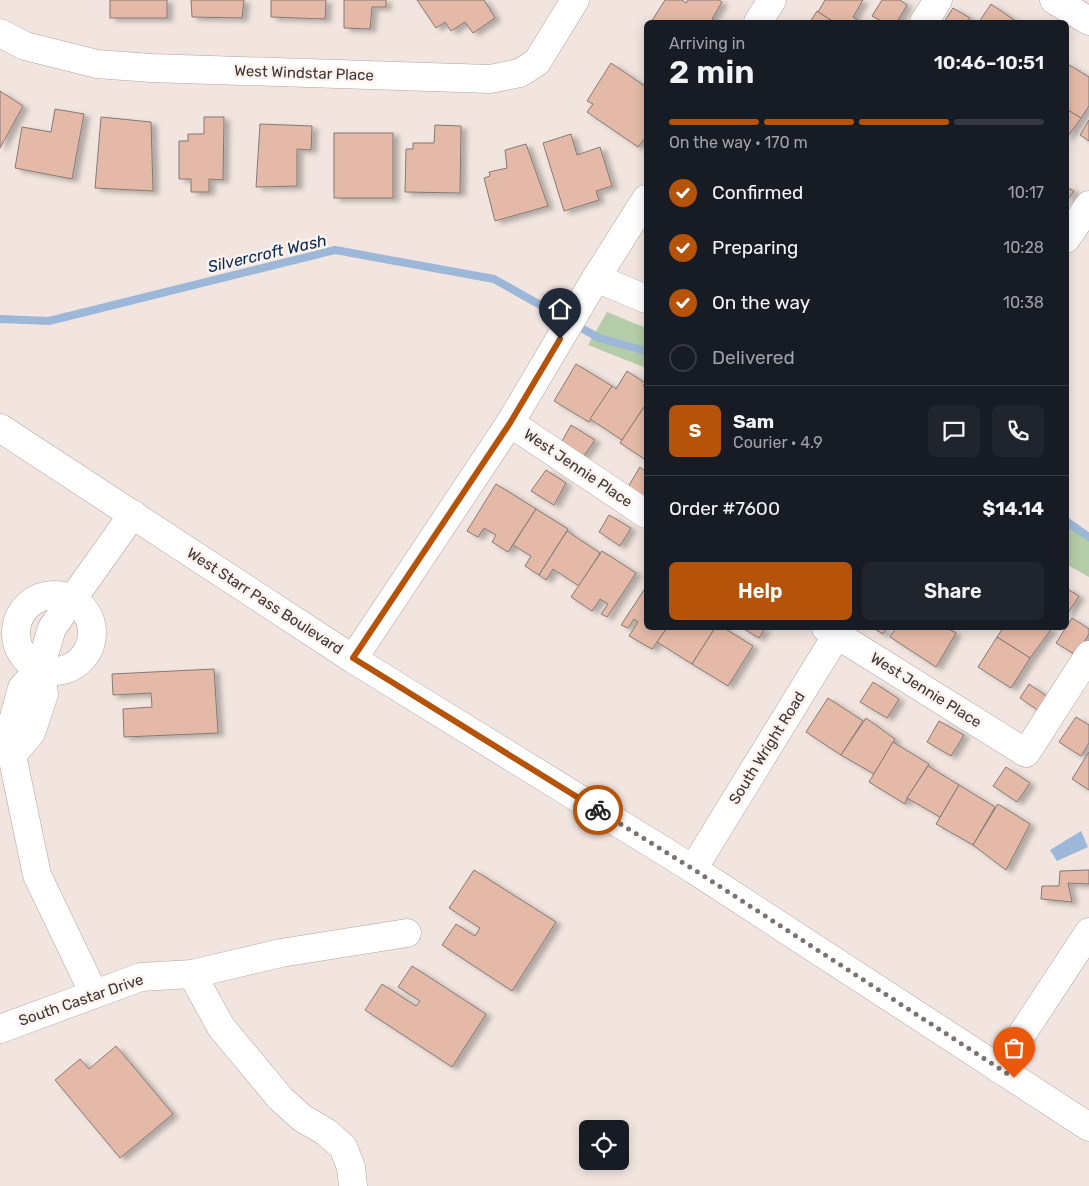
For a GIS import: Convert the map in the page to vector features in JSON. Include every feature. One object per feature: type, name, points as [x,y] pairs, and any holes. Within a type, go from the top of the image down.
[{"type":"street","name":"West Windstar Place","points":[[0,34],[25,46],[97,64],[161,68],[523,80],[537,62],[575,0]]},
{"type":"street","points":[[759,20],[772,0]]},
{"type":"street","points":[[925,20],[938,0]]},
{"type":"street","points":[[1054,0],[1089,21]]},
{"type":"street","points":[[353,658],[510,423],[596,278],[644,202]]},
{"type":"street","points":[[1069,234],[1089,204]]},
{"type":"street","points":[[596,278],[644,298]]},
{"type":"street","name":"West Jennie Place","points":[[510,423],[644,513]]},
{"type":"street","name":"West Starr Pass Boulevard","points":[[0,428],[353,658],[693,869],[1089,1127]]},
{"type":"street","points":[[94,994],[37,875],[6,754],[22,688],[40,668],[52,628],[133,514]]},
{"type":"street","points":[[40,668],[58,671],[70,668],[81,661],[88,651],[92,639],[92,627],[88,615],[81,605],[72,599]]},
{"type":"street","name":"West Jennie Place","points":[[835,630],[1026,753],[1089,655]]},
{"type":"street","name":"South Wright Road","points":[[693,869],[835,630]]},
{"type":"street","points":[[999,1069],[1089,932]]},
{"type":"street","name":"South Castar Drive","points":[[0,1029],[141,977],[192,974],[281,953],[407,933]]},
{"type":"street","points":[[192,974],[221,1027],[280,1098],[302,1118],[326,1132],[343,1147],[351,1167],[353,1186]]},
{"type":"green space","points":[[607,312],[644,327],[644,367],[588,345]]},
{"type":"green space","points":[[1069,523],[1089,534],[1089,577],[1069,566]]},
{"type":"water","points":[[1081,831],[1088,847],[1057,861],[1050,850]]},
{"type":"building","points":[[110,0],[167,0],[167,18],[110,18]]},
{"type":"building","points":[[191,0],[244,0],[242,18],[192,17]]},
{"type":"building","points":[[271,0],[326,0],[325,19],[271,17]]},
{"type":"building","points":[[344,0],[386,0],[386,7],[372,7],[370,29],[344,28]]},
{"type":"building","points":[[417,0],[484,0],[495,18],[473,33],[465,22],[451,31],[445,22],[436,28]]},
{"type":"building","points":[[665,0],[682,0],[686,3],[688,0],[719,0],[722,2],[712,19],[714,20],[652,20]]},
{"type":"building","points":[[825,0],[863,0],[853,17],[858,20],[831,20],[818,12]]},
{"type":"building","points":[[882,0],[900,0],[907,5],[898,20],[879,20],[872,16]]},
{"type":"building","points":[[991,4],[1014,20],[980,20]]},
{"type":"building","points":[[953,8],[970,18],[968,20],[945,20]]},
{"type":"building","points":[[817,11],[831,20],[811,20]]},
{"type":"building","points":[[611,63],[644,86],[644,140],[638,147],[587,112],[593,104],[587,101]]},
{"type":"building","points":[[1069,65],[1089,77],[1089,106],[1081,118],[1069,111]]},
{"type":"building","points":[[0,91],[23,106],[0,148]]},
{"type":"building","points":[[55,109],[84,114],[72,179],[15,168],[22,127],[51,132]]},
{"type":"building","points":[[1069,111],[1081,118],[1069,135]]},
{"type":"building","points":[[101,117],[151,122],[153,191],[95,188]]},
{"type":"building","points":[[204,117],[224,117],[223,180],[209,179],[209,192],[191,192],[191,179],[179,179],[179,141],[188,141],[188,134],[204,134]]},
{"type":"building","points":[[1089,120],[1089,141],[1080,135]]},
{"type":"building","points":[[260,124],[312,126],[311,150],[297,149],[297,186],[256,187]]},
{"type":"building","points":[[435,125],[461,126],[460,193],[405,192],[406,149],[413,149],[413,143],[434,143]]},
{"type":"building","points":[[334,133],[393,133],[393,198],[334,198]]},
{"type":"building","points":[[571,134],[577,155],[600,147],[612,186],[596,191],[599,200],[564,211],[543,143]]},
{"type":"building","points":[[526,144],[548,206],[495,221],[484,178],[490,176],[489,172],[507,168],[505,150]]},
{"type":"building","points":[[1069,188],[1074,191],[1069,198]]},
{"type":"building","points":[[576,364],[612,386],[589,422],[554,401]]},
{"type":"building","points":[[627,371],[644,382],[644,407],[622,440],[590,419],[612,386],[616,389]]},
{"type":"building","points":[[644,407],[644,459],[620,443]]},
{"type":"building","points":[[571,425],[595,440],[583,457],[561,443]]},
{"type":"building","points":[[640,467],[644,470],[644,497],[628,487]]},
{"type":"building","points":[[546,470],[566,483],[554,505],[531,491]]},
{"type":"building","points":[[496,484],[536,509],[508,552],[492,542],[496,535],[484,528],[478,537],[467,531]]},
{"type":"building","points":[[536,509],[568,529],[539,575],[525,566],[531,556],[513,545]]},
{"type":"building","points":[[609,515],[631,528],[620,546],[599,532]]},
{"type":"building","points":[[567,531],[600,553],[579,586],[553,569],[546,580],[539,575]]},
{"type":"building","points":[[602,551],[636,573],[607,617],[601,614],[608,604],[600,599],[592,611],[571,597]]},
{"type":"building","points":[[644,590],[644,630],[666,630],[652,649],[629,636],[638,622],[634,619],[628,628],[621,625]]},
{"type":"building","points":[[1069,590],[1079,596],[1069,611]]},
{"type":"building","points":[[1072,618],[1089,629],[1089,634],[1076,655],[1056,643],[1064,630],[1069,630],[1069,623]]},
{"type":"building","points":[[666,630],[714,630],[692,664],[657,642]]},
{"type":"building","points":[[714,630],[727,630],[753,646],[728,686],[692,664]]},
{"type":"building","points":[[745,630],[764,630],[759,638]]},
{"type":"building","points":[[876,630],[886,630],[883,634]]},
{"type":"building","points":[[895,630],[951,630],[956,633],[936,667],[890,637]]},
{"type":"building","points":[[1002,630],[1051,630],[1030,658],[997,637]]},
{"type":"building","points":[[997,637],[1030,658],[1011,688],[978,667]]},
{"type":"building","points":[[214,669],[218,733],[124,737],[123,709],[152,707],[151,693],[113,695],[112,674]]},
{"type":"building","points":[[873,682],[899,699],[887,718],[860,702]]},
{"type":"building","points":[[1029,684],[1048,697],[1039,711],[1020,698]]},
{"type":"building","points":[[828,698],[863,721],[841,755],[806,732]]},
{"type":"building","points":[[1076,717],[1089,725],[1089,743],[1081,756],[1059,742]]},
{"type":"building","points":[[866,718],[895,739],[874,774],[841,755]]},
{"type":"building","points":[[939,721],[964,735],[951,756],[927,742]]},
{"type":"building","points":[[893,742],[929,764],[905,804],[869,782]]},
{"type":"building","points":[[1089,752],[1089,790],[1072,779]]},
{"type":"building","points":[[928,766],[959,785],[940,817],[907,798]]},
{"type":"building","points":[[1006,767],[1030,783],[1017,802],[993,786]]},
{"type":"building","points":[[959,785],[995,807],[973,845],[936,824]]},
{"type":"building","points":[[998,804],[1030,824],[1006,870],[973,845]]},
{"type":"building","points":[[474,870],[556,922],[512,991],[442,945],[456,924],[475,936],[480,928],[449,908]]},
{"type":"building","points":[[1089,870],[1089,884],[1068,883],[1072,902],[1041,899],[1042,886],[1059,886],[1060,871]]},
{"type":"building","points":[[412,966],[486,1014],[452,1067],[365,1010],[382,984],[416,1006],[420,1001],[398,987]]},
{"type":"building","points":[[116,1046],[173,1114],[120,1158],[55,1080],[80,1059],[89,1069]]},
{"type":"waterway","name":"Silvercroft Wash","points":[[0,319],[49,321],[335,250],[494,279],[599,338],[644,350]]},
{"type":"waterway","name":"Silvercroft Wash","points":[[1069,523],[1089,537]]},
{"type":"way so far","points":[[598,810],[693,869],[1014,1078]]},
{"type":"route","points":[[560,339],[510,423],[353,658],[598,810]]}]
